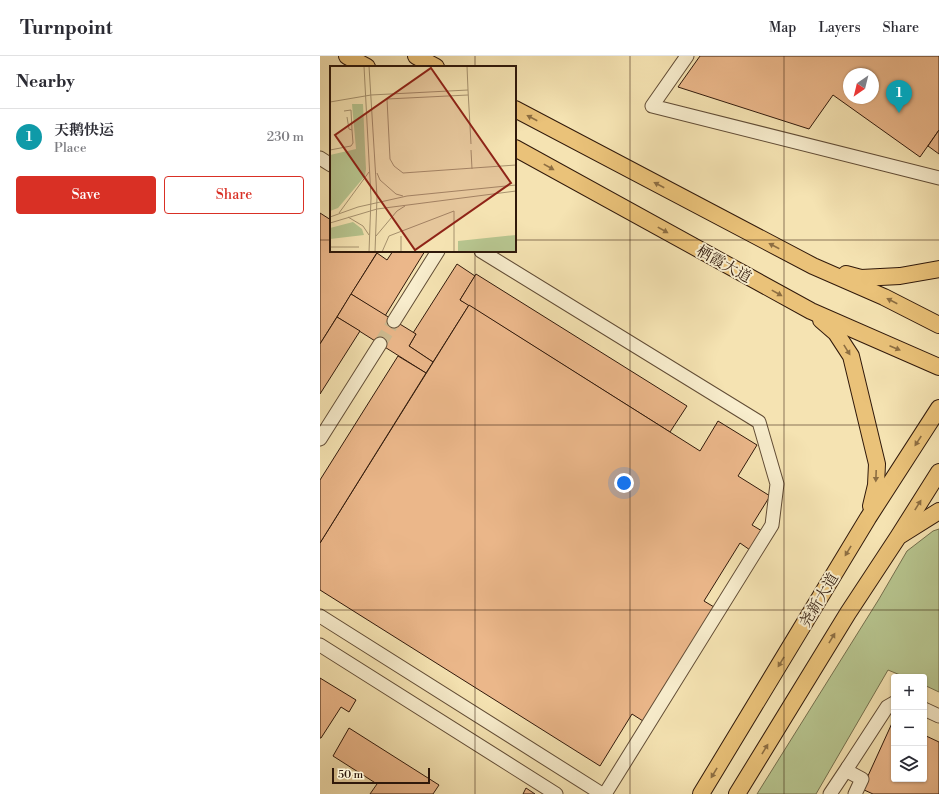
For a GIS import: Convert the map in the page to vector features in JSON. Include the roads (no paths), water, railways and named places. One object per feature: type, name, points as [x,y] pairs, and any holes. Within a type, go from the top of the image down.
[{"type":"main road","points":[[347,56],[365,66]]},
{"type":"main road","points":[[416,56],[434,66]]},
{"type":"main road","points":[[516,110],[813,266],[884,297],[939,325]]},
{"type":"main road","name":"栖霞大道","points":[[516,149],[811,311],[939,367]]},
{"type":"main road","points":[[813,266],[861,278],[900,276],[939,269]]},
{"type":"main road","points":[[811,311],[836,333],[851,356],[877,464],[876,485],[868,518]]},
{"type":"main road","name":"尧新大道","points":[[702,794],[868,518],[939,408]]},
{"type":"main road","name":"尧新大道","points":[[737,794],[848,613],[939,472]]},
{"type":"main road","points":[[898,537],[939,512]]},
{"type":"lane","points":[[687,56],[652,106],[939,178]]},
{"type":"lane","points":[[320,158],[330,163]]},
{"type":"lane","points":[[394,321],[437,252]]},
{"type":"lane","points":[[320,616],[604,794],[772,525],[777,484],[759,422],[483,252]]},
{"type":"lane","points":[[320,439],[380,344]]},
{"type":"lane","points":[[320,645],[556,794]]},
{"type":"lane","points":[[830,794],[887,707],[891,705]]},
{"type":"lane","points":[[926,710],[939,716]]},
{"type":"lane","points":[[848,767],[849,772],[862,779],[855,794]]},
{"type":"tunnel","points":[[380,344],[394,321]]},
{"type":"place","name":"天鹅快运","points":[[899,113]]}]
